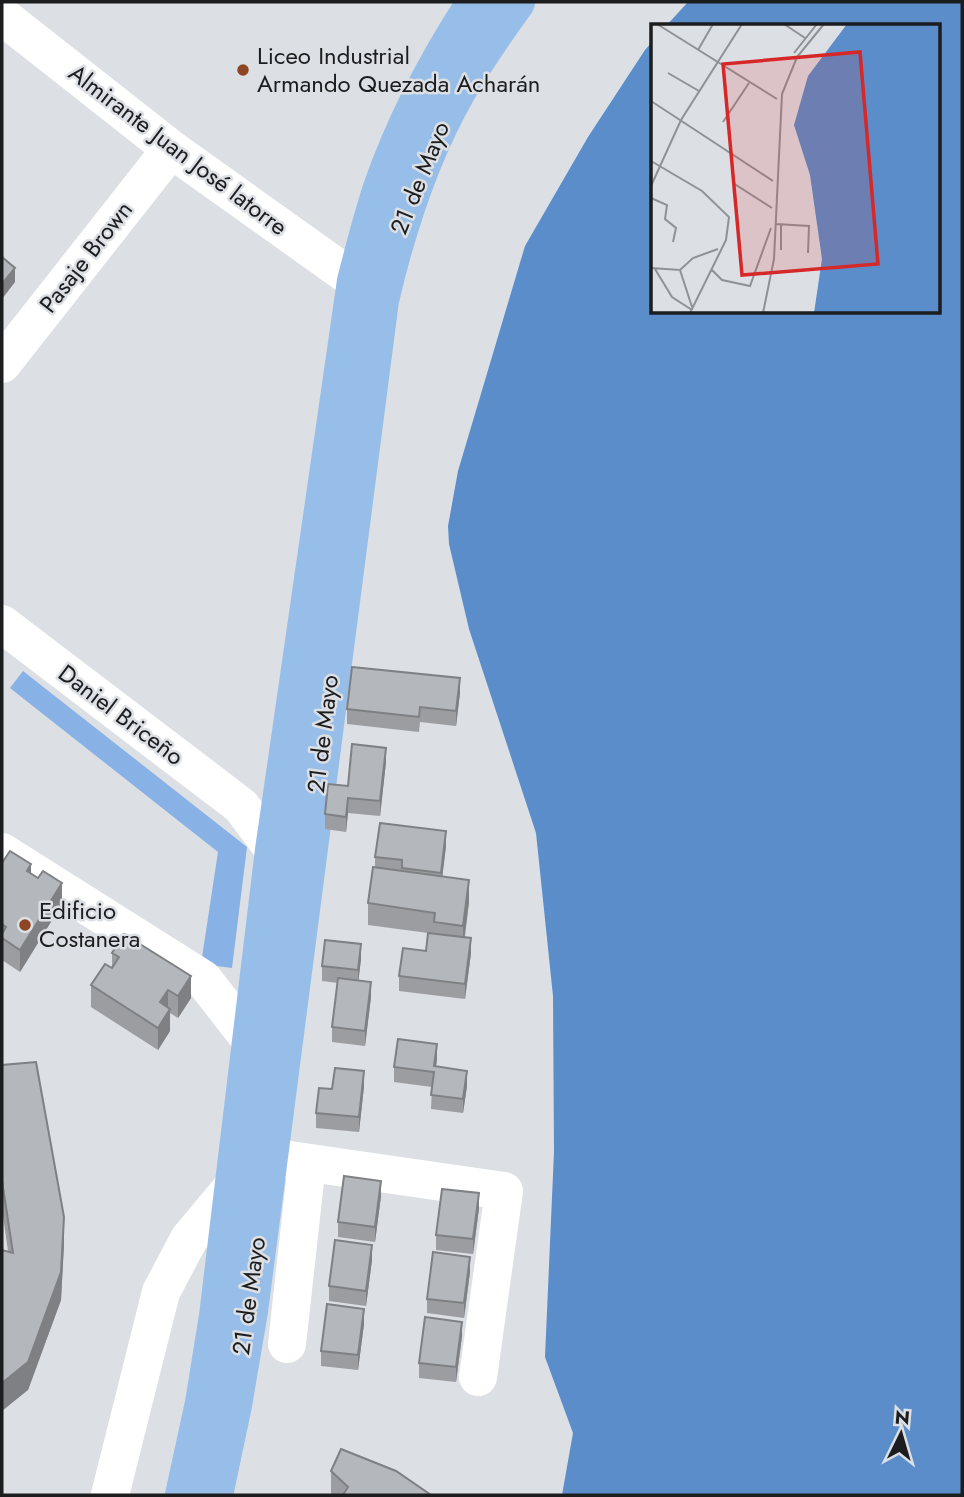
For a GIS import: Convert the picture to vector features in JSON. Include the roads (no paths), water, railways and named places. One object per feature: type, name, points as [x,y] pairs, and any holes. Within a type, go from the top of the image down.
[{"type":"main road","name":"21 de Mayo","points":[[184,1495],[218,1317],[274,850],[356,281],[382,187],[400,142],[423,91],[476,2]]},
{"type":"main road","name":"21 de Mayo","points":[[214,1495],[246,1325],[380,300],[410,192],[431,141],[457,91],[516,2]]},
{"type":"street","name":"Almirante Juan José latorre","points":[[2,16],[171,149],[356,281]]},
{"type":"street","name":"Pasaje Brown","points":[[2,364],[171,149]]},
{"type":"street","name":"Daniel Briceño","points":[[2,624],[241,806],[274,850]]},
{"type":"street","points":[[241,806],[284,781]]},
{"type":"street","points":[[2,852],[202,979],[252,1042]]},
{"type":"street","points":[[202,979],[237,975],[262,962]]},
{"type":"street","points":[[269,1157],[504,1191],[478,1377]]},
{"type":"street","points":[[287,1344],[307,1163]]},
{"type":"street","points":[[110,1495],[160,1292],[189,1239],[234,1184]]},
{"type":"place","name":"Liceo Industrial Armando Quezada Acharán","points":[[243,70]]},
{"type":"place","name":"Edificio Costanera","points":[[25,925]]}]
